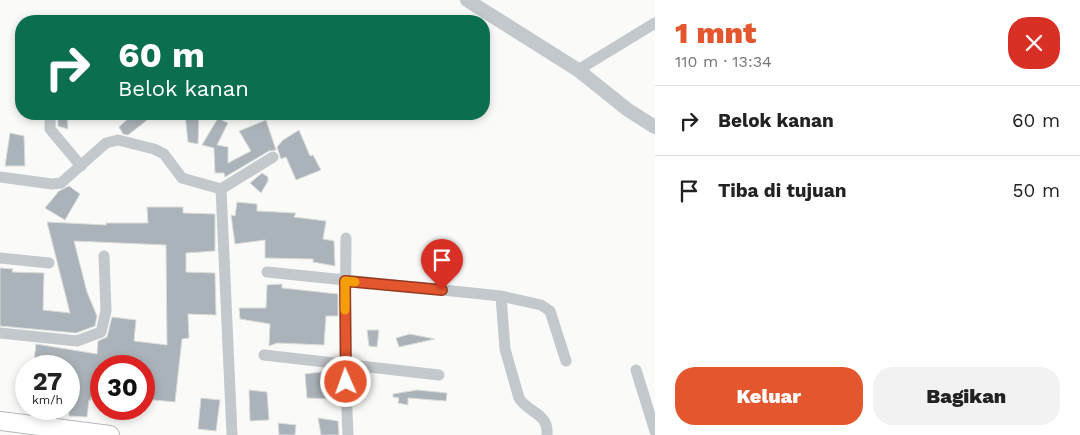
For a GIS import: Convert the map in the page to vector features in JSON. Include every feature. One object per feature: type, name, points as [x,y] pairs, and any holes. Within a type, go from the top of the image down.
[{"type":"main road","points":[[0,421],[64,432],[110,435]]},
{"type":"street","points":[[467,0],[578,70],[628,110],[655,127]]},
{"type":"street","points":[[578,70],[655,23]]},
{"type":"street","points":[[50,120],[50,129],[81,166]]},
{"type":"street","points":[[0,177],[56,184],[66,180],[110,141],[130,141],[162,152],[177,173],[184,179],[221,189],[273,157]]},
{"type":"street","points":[[221,189],[232,435]]},
{"type":"street","points":[[346,238],[345,364],[348,435]]},
{"type":"street","points":[[0,333],[77,341],[101,332],[106,311],[104,256]]},
{"type":"street","points":[[0,258],[49,263]]},
{"type":"street","points":[[267,272],[501,296],[548,308],[566,361]]},
{"type":"street","points":[[501,296],[505,349],[519,398],[543,418],[547,435]]},
{"type":"street","points":[[264,355],[439,375]]},
{"type":"street","points":[[636,370],[655,431]]},
{"type":"building","points":[[58,120],[67,120],[68,129],[58,126]]},
{"type":"building","points":[[127,120],[147,120],[128,135],[123,134],[119,127]]},
{"type":"building","points":[[186,120],[199,120],[198,144],[188,142]]},
{"type":"building","points":[[217,120],[228,123],[217,145],[228,147],[228,163],[251,151],[239,131],[266,120],[276,150],[269,151],[225,177],[224,173],[215,173],[214,148],[202,145]]},
{"type":"building","points":[[299,130],[310,156],[313,155],[321,170],[296,180],[286,157],[281,159],[277,147],[283,140]]},
{"type":"building","points":[[10,133],[24,136],[25,166],[5,166]]},
{"type":"building","points":[[262,173],[268,177],[268,181],[261,193],[250,183]]},
{"type":"building","points":[[69,186],[80,194],[65,220],[45,208],[59,191]]},
{"type":"building","points":[[237,202],[257,204],[257,211],[296,213],[294,217],[326,221],[323,239],[334,241],[335,266],[313,262],[313,259],[265,258],[265,240],[235,244],[231,215],[235,216]]},
{"type":"building","points":[[147,207],[183,207],[183,213],[215,214],[215,251],[186,253],[186,272],[215,273],[216,315],[188,314],[189,338],[182,339],[175,402],[155,400],[155,355],[90,355],[90,400],[87,417],[80,417],[80,355],[35,355],[36,344],[97,354],[98,341],[107,337],[112,317],[136,320],[134,341],[167,345],[166,245],[74,241],[87,292],[97,316],[95,326],[76,333],[0,326],[0,268],[13,269],[12,272],[44,273],[43,310],[70,313],[47,222],[106,225],[106,223],[148,223]]},
{"type":"building","points":[[282,284],[282,288],[338,294],[338,316],[326,316],[324,345],[277,343],[269,346],[270,324],[240,319],[239,308],[266,308],[267,285]]},
{"type":"building","points":[[367,330],[379,330],[377,347],[369,346]]},
{"type":"building","points":[[410,334],[435,339],[399,347],[396,338]]},
{"type":"building","points":[[328,371],[338,372],[338,399],[307,398],[305,374]]},
{"type":"building","points":[[249,390],[267,392],[269,420],[250,421]]},
{"type":"building","points":[[417,390],[447,393],[446,401],[408,398],[408,405],[398,403],[399,398],[393,397],[393,394]]},
{"type":"building","points":[[201,398],[220,400],[216,431],[198,429]]},
{"type":"building","points":[[318,418],[338,421],[339,435],[321,435]]},
{"type":"building","points":[[278,423],[296,425],[295,435],[279,435]]},
{"type":"slow traffic","points":[[345,310],[345,281],[355,282]]},
{"type":"route","points":[[346,382],[345,281],[394,284],[442,290]]}]
